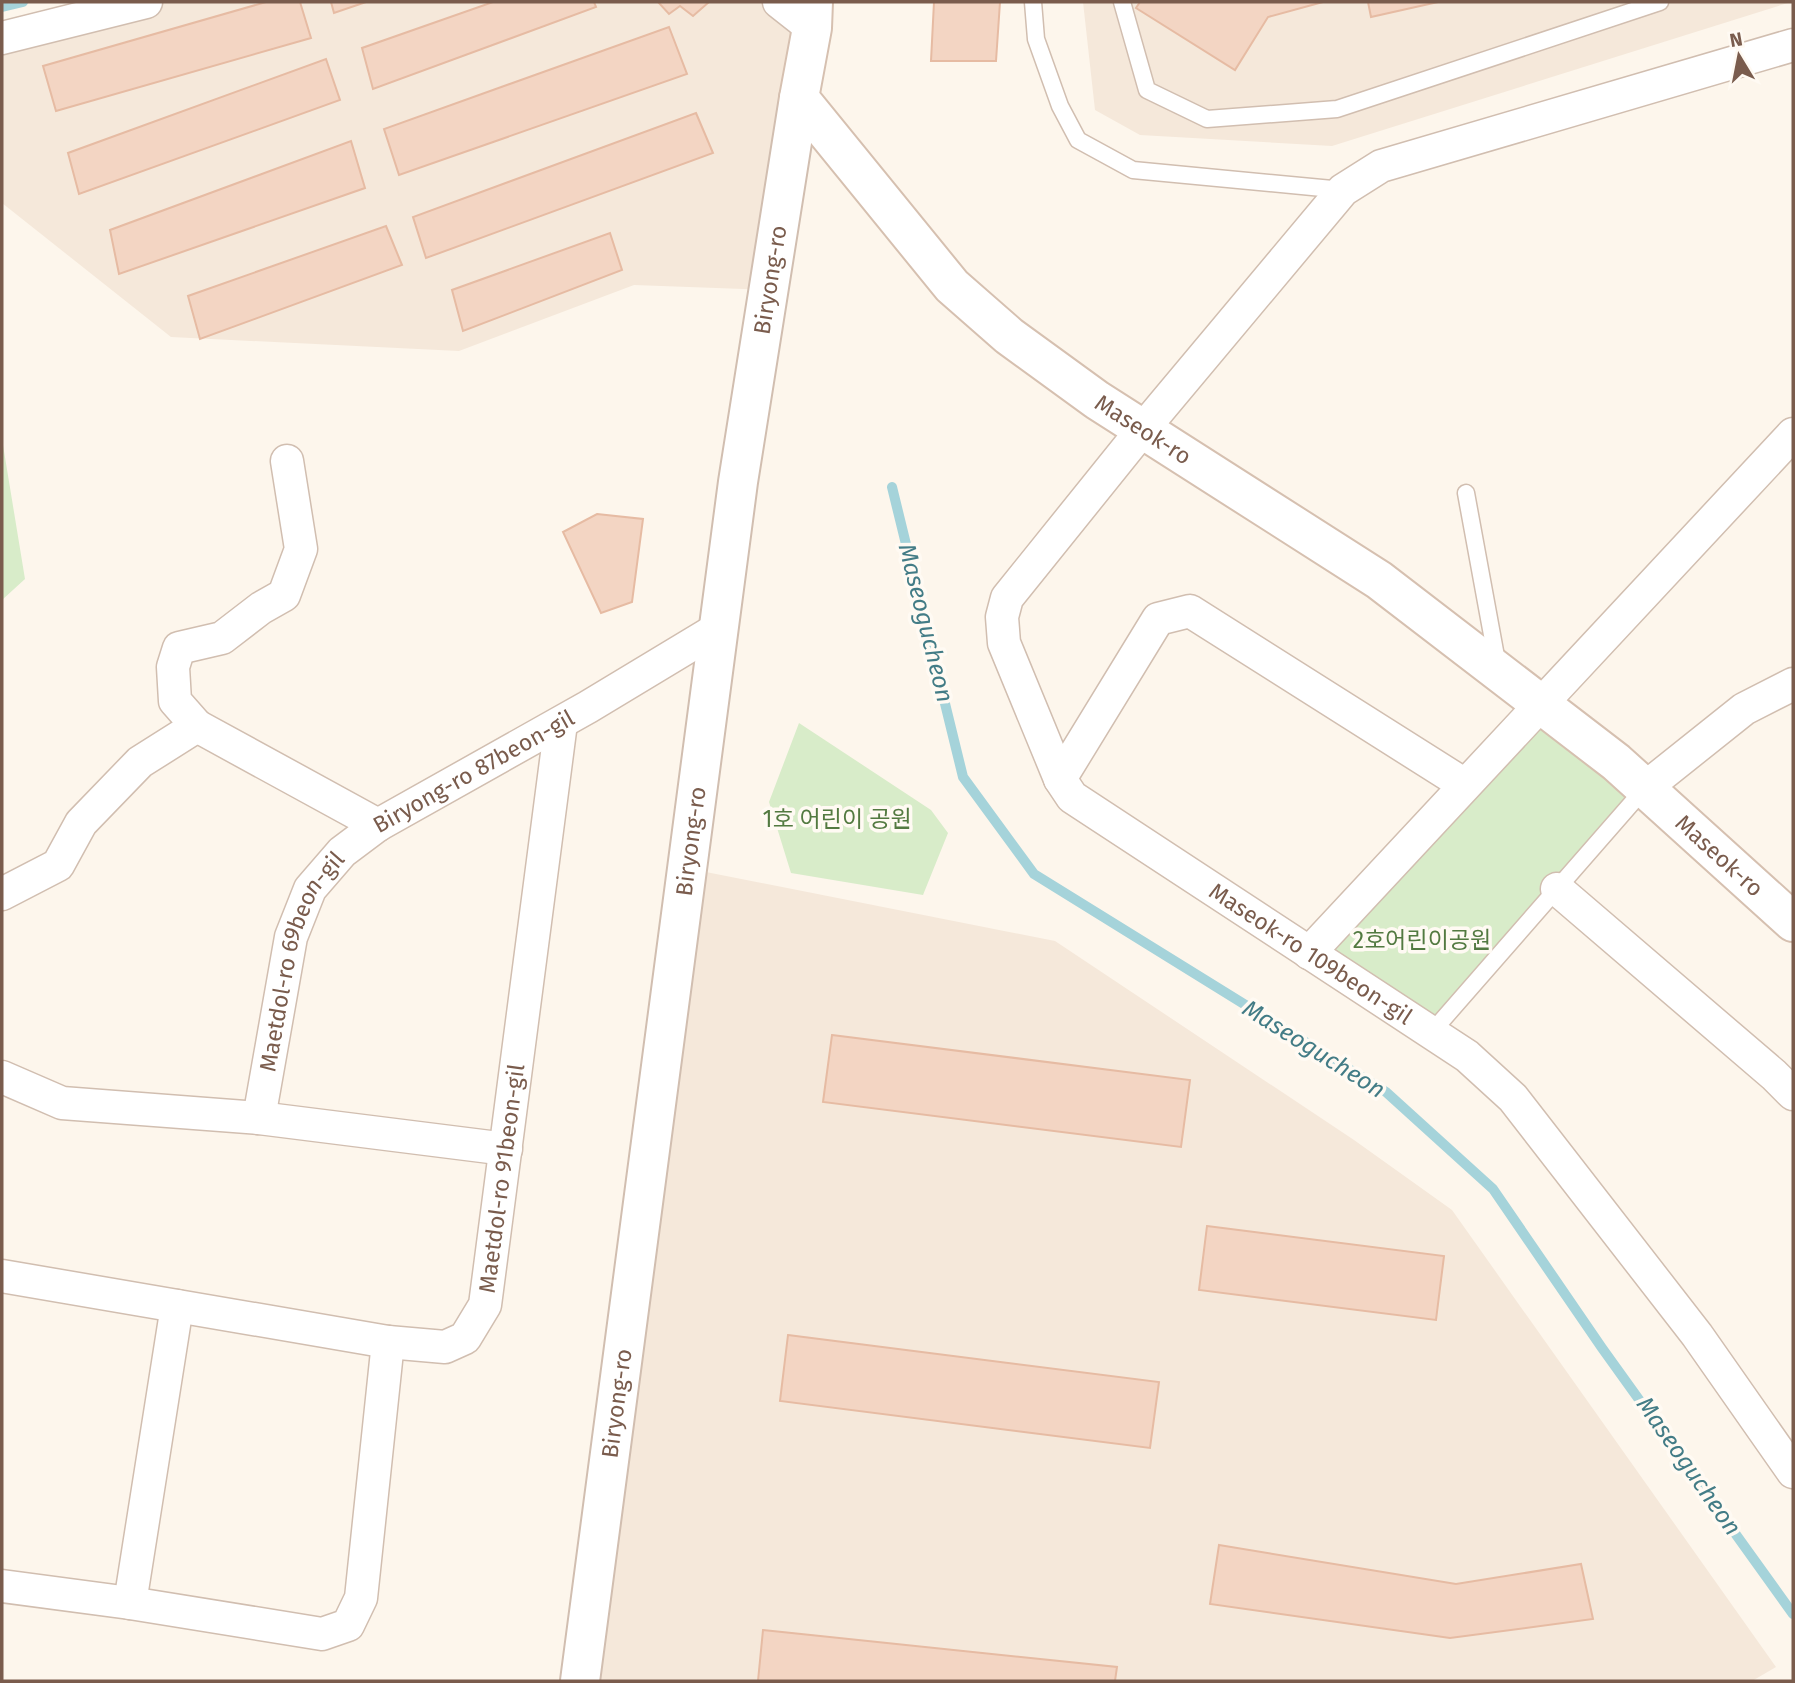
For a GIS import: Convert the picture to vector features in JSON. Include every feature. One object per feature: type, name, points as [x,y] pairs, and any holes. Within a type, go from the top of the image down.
[{"type":"street","points":[[2,38],[146,2]]},
{"type":"street","points":[[779,2],[813,15]]},
{"type":"street","name":"Biryong-ro","points":[[580,1681],[738,482],[813,15]]},
{"type":"street","name":"Maseok-ro 109beon-gil","points":[[1792,47],[1381,166],[1343,190],[1143,429],[1007,598],[1002,617],[1004,643],[1060,779],[1072,797],[1467,1056],[1513,1098],[1697,1335],[1793,1472]]},
{"type":"street","name":"Maseok-ro","points":[[799,98],[952,286],[1009,336],[1097,400],[1378,580],[1616,762],[1793,922]]},
{"type":"street","points":[[1309,953],[1793,434]]},
{"type":"street","points":[[2,894],[58,865],[81,823],[139,762],[197,726],[175,701],[173,667],[179,648],[222,638],[261,608],[284,595],[301,549],[288,461]]},
{"type":"street","points":[[1060,779],[1158,619],[1190,611],[1465,785]]},
{"type":"street","name":"Biryong-ro 87beon-gil","points":[[197,726],[378,825],[561,723],[719,628]]},
{"type":"street","points":[[1645,788],[1744,709],[1793,684]]},
{"type":"street","name":"Maetdol-ro 91beon-gil","points":[[2,1276],[388,1342],[445,1347],[465,1338],[485,1305],[561,723]]},
{"type":"street","name":"Maetdol-ro 69beon-gil","points":[[259,1118],[291,937],[310,889],[342,852],[378,825]]},
{"type":"street","points":[[1557,889],[1793,1094]]},
{"type":"street","points":[[2,1077],[62,1103],[259,1118],[506,1149]]},
{"type":"street","points":[[130,1603],[177,1306]]},
{"type":"street","points":[[2,1586],[130,1603],[322,1634],[348,1625],[361,1598],[388,1342]]},
{"type":"lane","points":[[1033,2],[1036,39],[1060,106],[1078,140],[1133,170],[1343,190]]},
{"type":"lane","points":[[1122,2],[1147,90],[1207,119],[1337,109],[1660,2]]},
{"type":"lane","points":[[1466,492],[1499,672]]},
{"type":"lane","points":[[1431,1033],[1645,788]]},
{"type":"shaded area","points":[[146,2],[779,2],[812,28],[768,290],[634,285],[459,351],[171,337],[2,203],[2,38]]},
{"type":"shaded area","points":[[1083,2],[1791,2],[1332,146],[1140,135],[1095,110]]},
{"type":"shaded area","points":[[706,872],[1055,941],[1354,1140],[1452,1210],[1776,1667],[1752,1681],[598,1681]]},
{"type":"green space","points":[[2,439],[25,579],[2,600]]},
{"type":"green space","name":"2호어린이공원","points":[[1548,721],[1627,782],[1628,799],[1437,1020],[1331,961],[1332,943],[1533,726]]},
{"type":"green space","name":"1호 어린이 공원","points":[[799,723],[931,810],[948,833],[923,895],[791,873],[769,802]]},
{"type":"building","points":[[266,2],[300,2],[311,38],[56,111],[43,66]]},
{"type":"building","points":[[331,2],[366,2],[334,13]]},
{"type":"building","points":[[493,2],[594,2],[596,7],[373,89],[362,48]]},
{"type":"building","points":[[658,2],[709,2],[693,16],[680,6],[669,14]]},
{"type":"building","points":[[934,2],[1000,2],[996,61],[931,61]]},
{"type":"building","points":[[1140,2],[1323,2],[1268,17],[1235,70],[1136,8]]},
{"type":"building","points":[[1368,2],[1438,2],[1371,17]]},
{"type":"building","points":[[669,27],[687,74],[399,175],[384,129]]},
{"type":"building","points":[[326,59],[340,100],[79,194],[68,153]]},
{"type":"building","points":[[696,113],[713,153],[426,258],[413,217]]},
{"type":"building","points":[[351,141],[365,188],[119,274],[110,230]]},
{"type":"building","points":[[386,226],[402,265],[200,339],[188,296]]},
{"type":"building","points":[[610,233],[622,270],[463,331],[452,290]]},
{"type":"building","points":[[597,514],[643,519],[632,602],[601,613],[563,532]]},
{"type":"building","points":[[832,1035],[1190,1080],[1181,1147],[823,1102]]},
{"type":"building","points":[[1207,1226],[1444,1256],[1436,1320],[1199,1290]]},
{"type":"building","points":[[788,1335],[1159,1382],[1150,1448],[780,1401]]},
{"type":"building","points":[[1219,1545],[1456,1584],[1581,1564],[1593,1619],[1450,1638],[1210,1604]]},
{"type":"building","points":[[763,1630],[1117,1667],[1115,1681],[758,1681]]},
{"type":"waterway","points":[[2,7],[23,2]]},
{"type":"waterway","name":"Maseogucheon","points":[[892,487],[963,777],[1034,874],[1386,1092],[1493,1189],[1602,1348],[1793,1614]]}]
